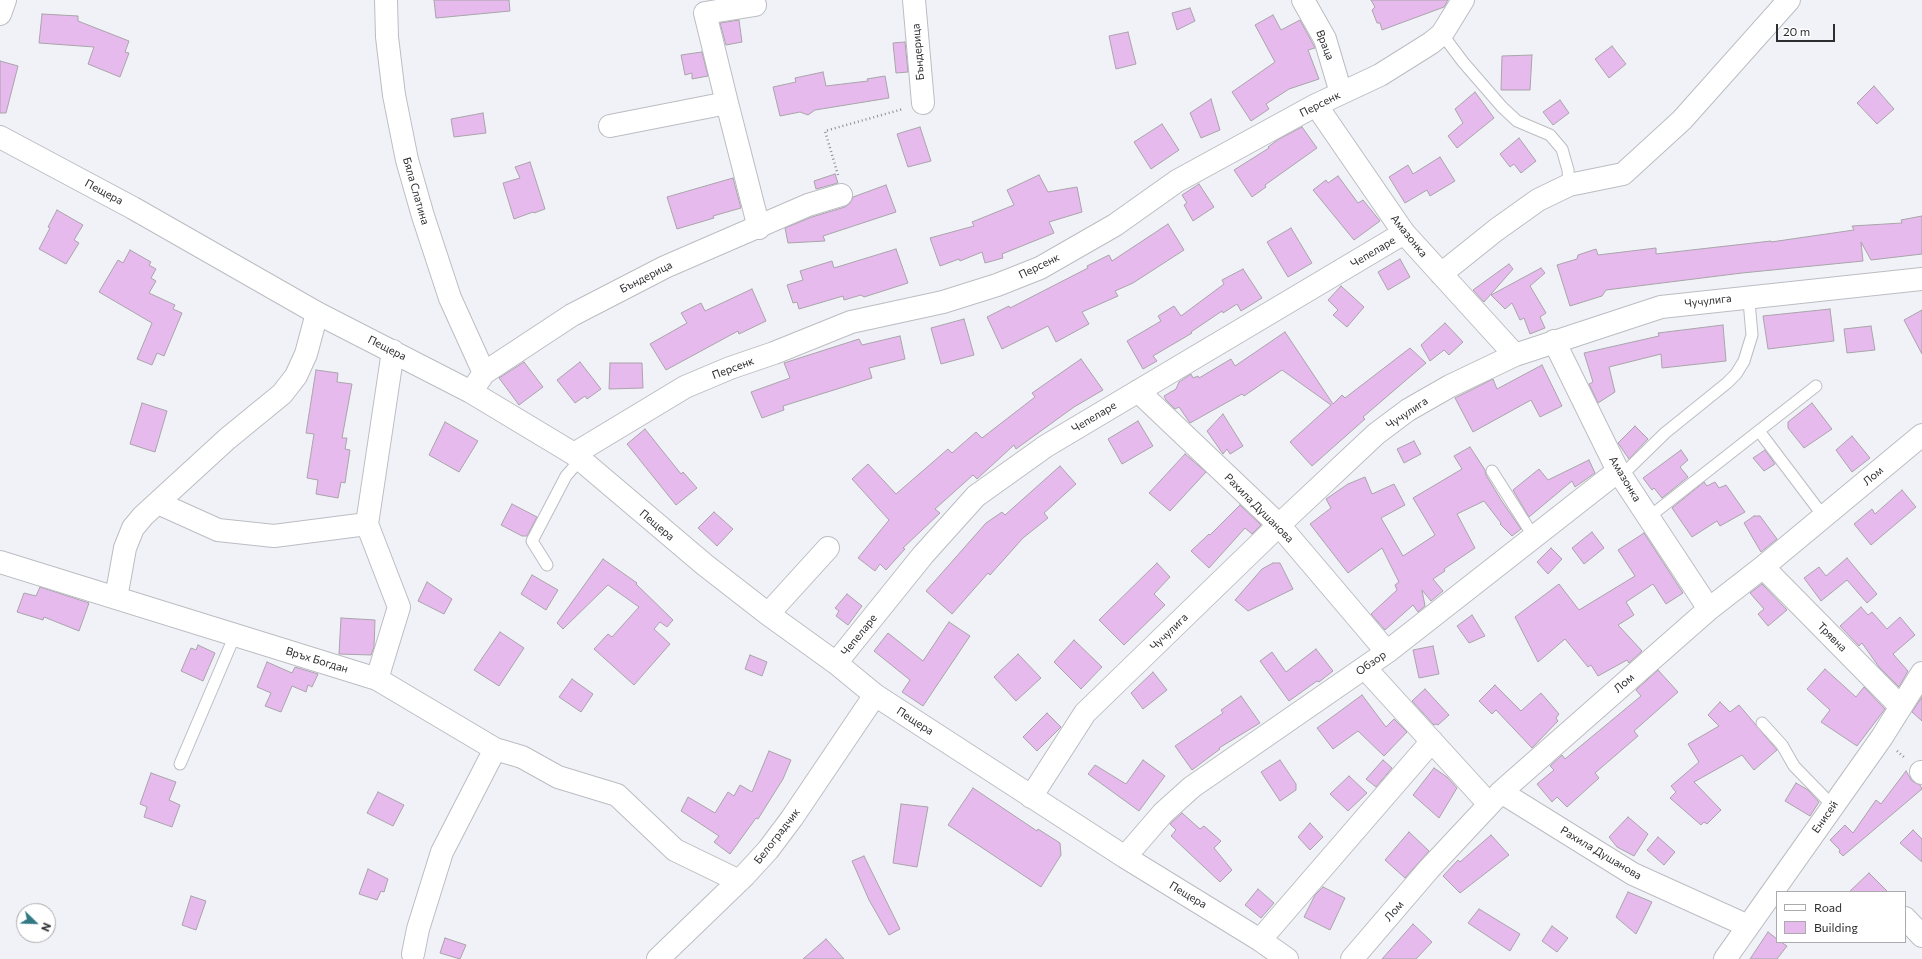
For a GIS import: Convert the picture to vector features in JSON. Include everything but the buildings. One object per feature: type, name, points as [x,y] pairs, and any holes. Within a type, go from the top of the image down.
[{"type":"street","points":[[0,14],[5,0]]},
{"type":"street","name":"Бяла Слатина","points":[[386,0],[387,37],[394,95],[407,160],[423,216],[450,298],[484,373]]},
{"type":"street","name":"Бъндерица","points":[[914,0],[923,103]]},
{"type":"street","name":"Враца","points":[[1303,0],[1325,39],[1341,93]]},
{"type":"street","name":"Персенк","points":[[577,457],[685,387],[730,368],[850,322],[943,302],[997,286],[1040,268],[1115,225],[1177,181],[1316,106],[1380,75],[1442,34],[1463,0]]},
{"type":"street","points":[[1441,274],[1496,230],[1538,200],[1569,185],[1623,174],[1682,120],[1789,0]]},
{"type":"street","points":[[755,5],[706,13],[759,228]]},
{"type":"street","points":[[610,126],[727,103]]},
{"type":"street","name":"Амазонка","points":[[1316,106],[1404,233],[1515,355]]},
{"type":"street","name":"Пещера","points":[[0,137],[133,208],[317,313],[471,392],[577,457],[705,565],[768,614],[836,663],[875,695],[1031,797],[1260,940],[1287,959]]},
{"type":"street","name":"Бъндерица","points":[[471,392],[484,373],[572,315],[665,267],[808,206],[841,195]]},
{"type":"street","name":"Чепеларе","points":[[836,663],[923,555],[976,496],[1046,446],[1404,233]]},
{"type":"street","name":"Чучулига","points":[[1031,797],[1085,713],[1279,525],[1376,434],[1408,410],[1450,386],[1515,355],[1661,307],[1922,279]]},
{"type":"street","points":[[116,598],[125,548],[133,528],[143,516],[227,439],[282,394],[296,376],[306,354],[317,313]]},
{"type":"street","name":"Амазонка","points":[[1554,342],[1620,473],[1709,609]]},
{"type":"street","points":[[377,679],[398,607],[366,524],[393,351]]},
{"type":"street","name":"Рахила Душанова","points":[[1138,391],[1279,525],[1387,652]]},
{"type":"street","name":"Лом","points":[[1352,959],[1429,870],[1495,798],[1709,609],[1763,568],[1922,435]]},
{"type":"street","name":"Обзор","points":[[1125,857],[1163,813],[1192,787],[1387,652],[1620,473]]},
{"type":"street","points":[[158,503],[218,530],[274,536],[366,524]]},
{"type":"street","points":[[768,614],[828,548]]},
{"type":"street","name":"Връх Богдан","points":[[0,562],[377,679],[495,749],[522,757],[558,777],[617,795],[674,850],[739,881]]},
{"type":"street","name":"Трявна","points":[[1763,568],[1901,707]]},
{"type":"street","name":"Рахила Душанова","points":[[1365,668],[1432,741],[1495,798],[1632,874],[1748,926]]},
{"type":"street","name":"Енисей","points":[[1725,959],[1882,737],[1922,673]]},
{"type":"street","name":"Белоградчик","points":[[658,959],[739,881],[768,850],[792,818],[875,695]]},
{"type":"street","points":[[1260,940],[1432,741]]},
{"type":"street","points":[[412,954],[418,929],[442,852],[495,749]]},
{"type":"street","points":[[1906,919],[1922,936]]},
{"type":"lane","points":[[1442,34],[1463,62],[1502,107],[1518,121],[1550,135],[1562,149],[1568,170],[1569,185]]},
{"type":"lane","points":[[1620,473],[1736,374],[1744,361],[1752,335],[1749,301],[1746,297]]},
{"type":"lane","points":[[1648,517],[1816,386]]},
{"type":"lane","points":[[1759,430],[1824,517]]},
{"type":"lane","points":[[547,565],[532,541],[577,457]]},
{"type":"lane","points":[[1492,472],[1534,538]]},
{"type":"lane","points":[[180,764],[235,635]]},
{"type":"lane","points":[[1762,723],[1782,744],[1794,766],[1833,806]]},
{"type":"path","points":[[841,195],[840,184],[825,132],[923,103]]},
{"type":"path","points":[[1882,737],[1921,773]]}]
